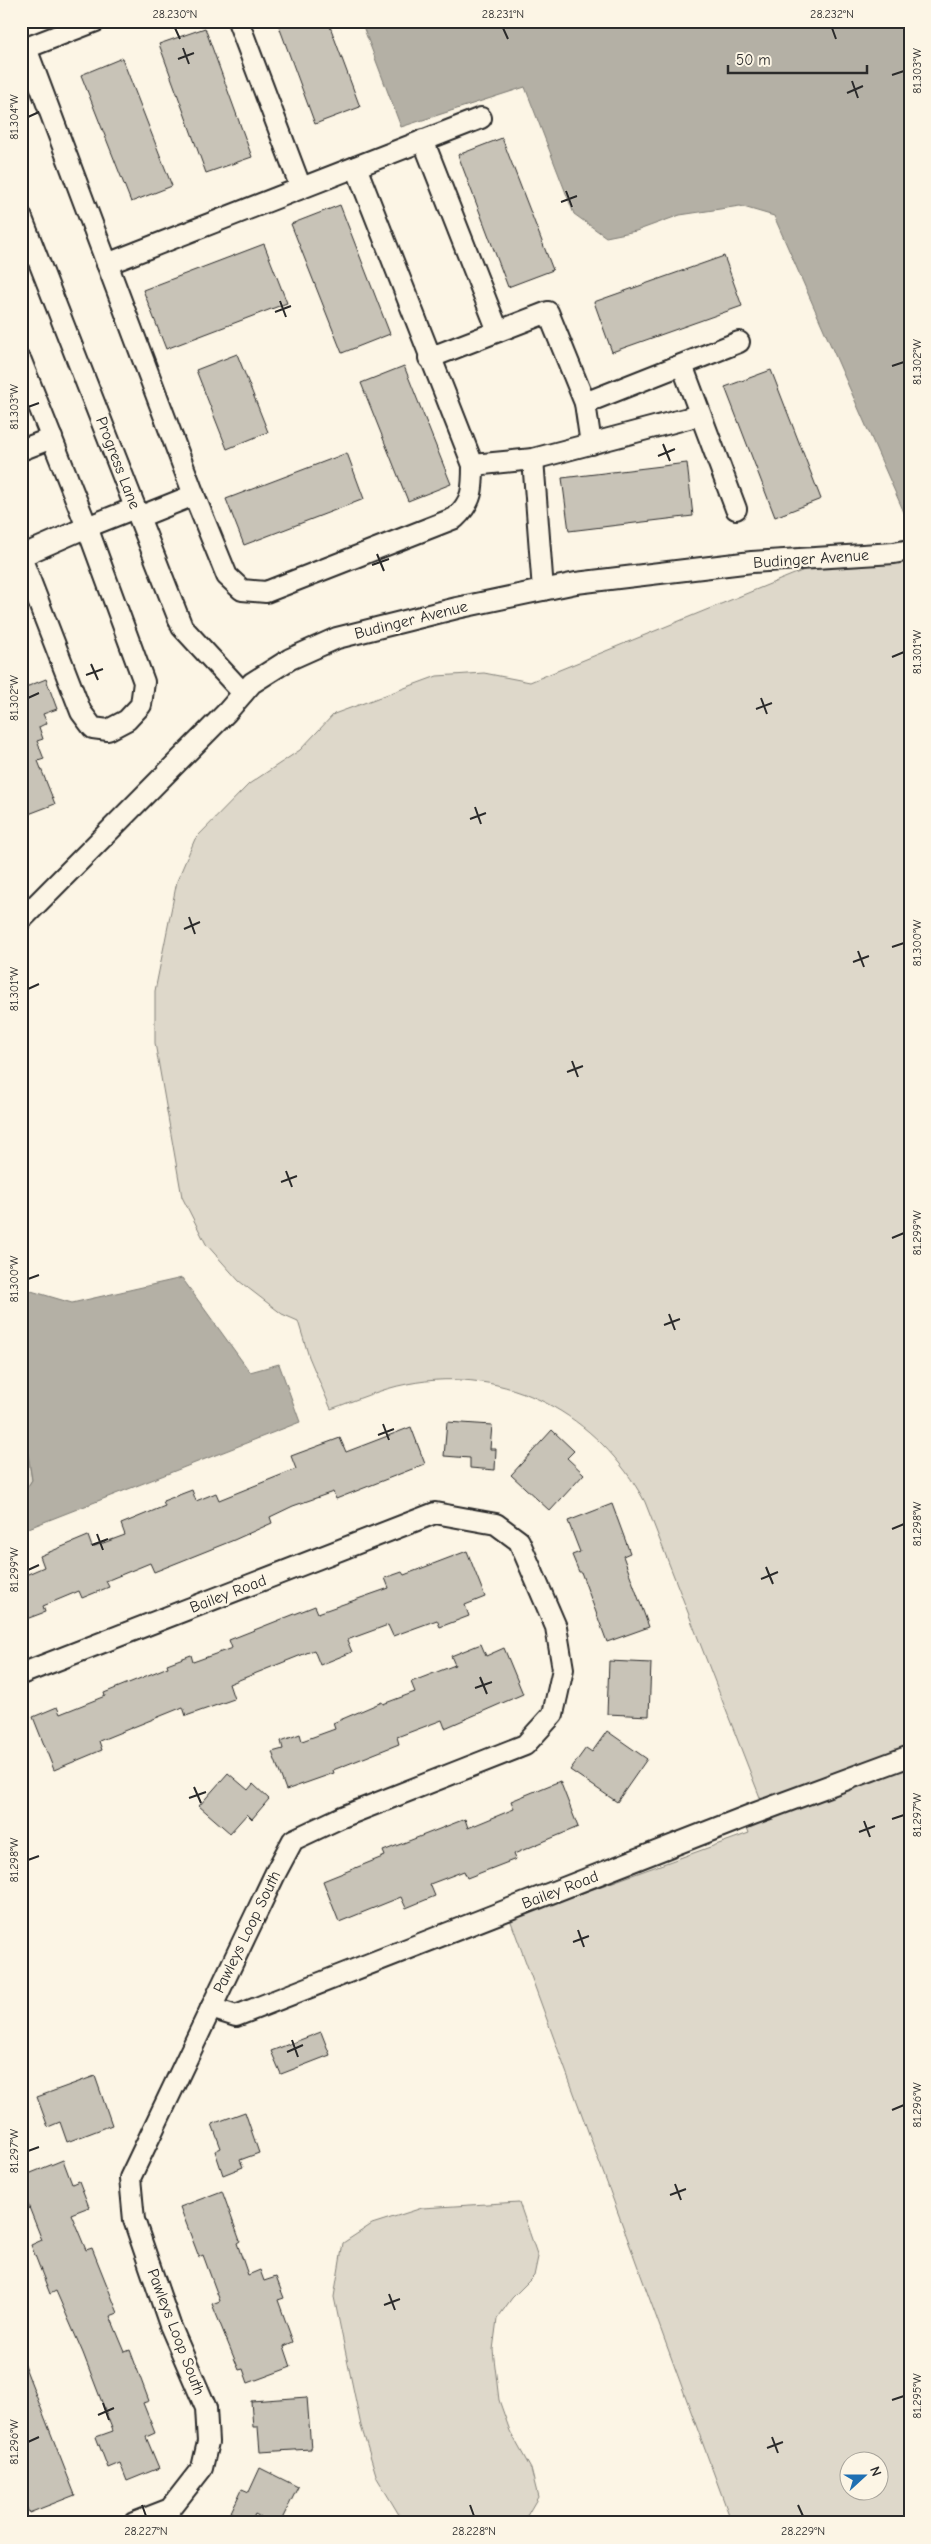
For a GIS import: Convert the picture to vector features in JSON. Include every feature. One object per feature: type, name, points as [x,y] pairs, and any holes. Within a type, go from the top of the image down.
[{"type":"street","points":[[96,21],[26,48],[194,495],[227,576],[242,590],[266,592],[455,518],[467,507],[473,488],[473,465],[429,358],[356,167]]},
{"type":"street","points":[[238,21],[301,188]]},
{"type":"street","points":[[107,264],[481,118]]},
{"type":"street","points":[[423,140],[498,331]]},
{"type":"street","name":"Progress Lane","points":[[21,216],[30,262],[137,512],[182,627],[243,693]]},
{"type":"street","points":[[429,358],[548,312],[585,403],[591,444]]},
{"type":"street","points":[[585,403],[739,342]]},
{"type":"street","points":[[21,361],[87,527],[144,682],[141,705],[127,720],[108,730],[93,728],[81,712],[21,556],[87,527],[194,495]]},
{"type":"street","points":[[682,365],[736,509]]},
{"type":"street","points":[[473,465],[534,459],[700,416]]},
{"type":"street","points":[[21,450],[52,438]]},
{"type":"street","points":[[534,459],[543,590]]},
{"type":"street","name":"Budinger Avenue","points":[[21,920],[227,712],[252,683],[290,659],[337,638],[456,608],[576,583],[752,562],[894,553],[910,550]]},
{"type":"street","name":"Bailey Road","points":[[21,1674],[435,1513]]},
{"type":"street","name":"Pawleys Loop South","points":[[134,2523],[170,2508],[202,2468],[208,2442],[206,2408],[170,2325],[134,2220],[130,2178],[293,1840],[342,1817],[526,1745],[553,1714],[563,1670],[556,1627],[519,1541],[496,1524],[435,1513]]},
{"type":"street","name":"Bailey Road","points":[[211,2008],[236,2016],[753,1814],[910,1756]]},
{"type":"shaded area","points":[[361,21],[910,21],[910,526],[774,216],[740,206],[680,215],[636,231],[606,237],[574,214],[525,87],[401,127]]},
{"type":"shaded area","points":[[910,560],[910,2523],[732,2523],[510,1919],[749,1833],[743,1816],[761,1805],[761,1800],[645,1502],[625,1471],[602,1444],[575,1421],[546,1403],[514,1390],[480,1382],[444,1380],[397,1386],[331,1409],[309,1357],[298,1321],[282,1314],[239,1281],[206,1244],[182,1197],[155,1043],[155,991],[177,881],[195,839],[249,784],[300,750],[334,714],[437,676],[484,673],[530,682],[809,568]]},
{"type":"shaded area","points":[[182,1278],[250,1372],[279,1364],[300,1422],[21,1531],[21,1497],[32,1480],[21,1409],[21,1288],[72,1303]]},
{"type":"shaded area","points":[[21,1409],[32,1480],[21,1497]]},
{"type":"shaded area","points":[[519,2202],[538,2257],[534,2276],[512,2298],[497,2319],[493,2350],[499,2400],[510,2431],[531,2469],[538,2497],[524,2521],[518,2523],[404,2523],[377,2478],[361,2426],[334,2297],[343,2243],[372,2224],[422,2208]]},
{"type":"building","points":[[277,21],[328,21],[360,107],[315,124]]},
{"type":"building","points":[[205,28],[252,157],[206,173],[159,44]]},
{"type":"building","points":[[122,58],[172,186],[131,202],[81,75]]},
{"type":"building","points":[[502,138],[553,270],[508,287],[458,155]]},
{"type":"building","points":[[340,205],[390,334],[342,353],[291,224]]},
{"type":"building","points":[[264,244],[287,303],[166,349],[143,290]]},
{"type":"building","points":[[724,256],[742,306],[612,352],[594,302]]},
{"type":"building","points":[[237,354],[268,432],[227,449],[196,370]]},
{"type":"building","points":[[404,366],[451,484],[408,501],[361,383]]},
{"type":"building","points":[[771,370],[821,499],[775,517],[725,387]]},
{"type":"building","points":[[347,453],[364,499],[244,545],[226,499]]},
{"type":"building","points":[[687,463],[693,516],[569,531],[562,478]]},
{"type":"building","points":[[46,679],[57,709],[43,714],[47,723],[39,727],[43,739],[37,741],[44,759],[38,761],[55,804],[21,817],[21,689]]},
{"type":"building","points":[[447,1422],[492,1425],[490,1449],[496,1449],[495,1470],[470,1468],[470,1458],[444,1456]]},
{"type":"building","points":[[411,1427],[425,1464],[336,1499],[333,1492],[293,1506],[270,1517],[272,1523],[234,1540],[154,1572],[150,1563],[106,1581],[109,1587],[82,1598],[79,1591],[43,1606],[45,1612],[21,1621],[21,1577],[44,1567],[40,1556],[88,1536],[92,1547],[125,1535],[121,1524],[165,1506],[163,1501],[192,1490],[196,1501],[216,1493],[219,1500],[296,1469],[291,1456],[340,1438],[346,1452]]},
{"type":"building","points":[[552,1430],[574,1451],[567,1458],[584,1474],[550,1511],[511,1475]]},
{"type":"building","points":[[612,1504],[630,1553],[623,1556],[649,1627],[607,1642],[581,1572],[579,1572],[572,1555],[580,1552],[568,1521]]},
{"type":"building","points":[[467,1551],[485,1597],[465,1605],[469,1616],[440,1627],[437,1620],[393,1636],[388,1625],[347,1640],[352,1652],[320,1665],[314,1650],[229,1684],[234,1699],[186,1716],[183,1707],[99,1741],[102,1750],[54,1770],[33,1717],[57,1707],[60,1714],[105,1696],[104,1693],[168,1667],[167,1664],[191,1655],[193,1662],[232,1648],[229,1640],[315,1606],[318,1613],[389,1588],[385,1578],[402,1572],[404,1575]]},
{"type":"building","points":[[481,1644],[486,1656],[504,1648],[523,1694],[445,1728],[442,1720],[397,1737],[399,1744],[333,1770],[334,1773],[286,1790],[272,1752],[283,1749],[281,1741],[300,1734],[302,1741],[335,1729],[333,1723],[382,1702],[383,1704],[415,1692],[411,1682],[455,1665],[451,1656]]},
{"type":"building","points":[[609,1661],[651,1663],[649,1716],[607,1714]]},
{"type":"building","points":[[607,1731],[647,1759],[617,1802],[570,1770],[586,1748],[592,1752]]},
{"type":"building","points":[[228,1773],[248,1790],[253,1784],[269,1799],[252,1819],[247,1814],[230,1833],[199,1806]]},
{"type":"building","points":[[560,1781],[578,1827],[514,1854],[516,1859],[467,1878],[464,1871],[430,1884],[435,1896],[406,1908],[401,1897],[339,1922],[323,1881],[385,1856],[383,1851],[465,1819],[468,1828],[514,1809],[511,1801]]},
{"type":"building","points":[[321,2032],[330,2055],[281,2074],[271,2051]]},
{"type":"building","points":[[95,2076],[112,2125],[67,2142],[60,2122],[48,2127],[37,2097]]},
{"type":"building","points":[[245,2112],[259,2153],[240,2160],[243,2167],[223,2175],[215,2151],[221,2148],[212,2124]]},
{"type":"building","points":[[63,2160],[72,2184],[79,2181],[89,2207],[71,2214],[86,2250],[92,2248],[118,2313],[110,2316],[125,2352],[130,2350],[149,2401],[143,2403],[155,2433],[146,2437],[159,2468],[127,2481],[120,2463],[108,2468],[96,2437],[113,2431],[83,2353],[56,2291],[50,2294],[31,2245],[42,2240],[21,2187],[21,2177]]},
{"type":"building","points":[[222,2191],[240,2241],[237,2243],[248,2275],[260,2270],[264,2281],[276,2277],[284,2298],[278,2300],[293,2342],[284,2346],[291,2367],[248,2383],[243,2369],[239,2370],[212,2304],[220,2301],[203,2255],[199,2257],[180,2207]]},
{"type":"building","points":[[21,2357],[75,2495],[29,2513],[21,2494]]},
{"type":"building","points":[[307,2397],[311,2449],[260,2452],[258,2427],[253,2427],[251,2401]]},
{"type":"building","points":[[260,2468],[298,2487],[280,2523],[272,2523],[255,2514],[251,2522],[231,2512],[242,2489],[249,2492]]}]
